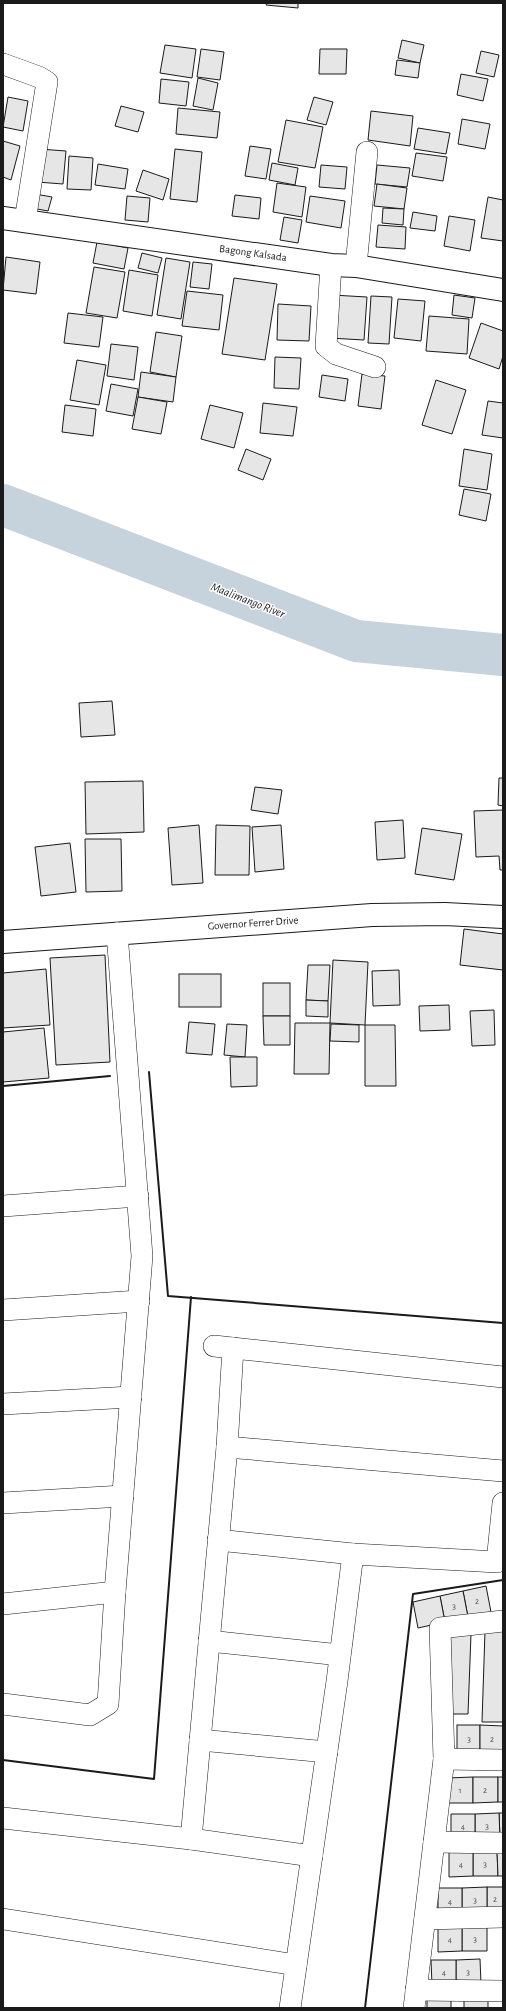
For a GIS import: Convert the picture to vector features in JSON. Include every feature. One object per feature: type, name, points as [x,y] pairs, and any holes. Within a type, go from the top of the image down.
[{"type":"street","points":[[3,64],[39,77],[47,82],[25,221]]},
{"type":"street","points":[[356,266],[367,152]]},
{"type":"street","name":"Bagong Kalsada","points":[[3,218],[331,265],[356,266],[503,290]]},
{"type":"street","points":[[331,265],[326,346],[336,354],[375,367]]},
{"type":"street","name":"Governor Ferrer Drive","points":[[3,942],[372,915],[445,914],[503,917]]},
{"type":"street","points":[[3,1704],[90,1715],[108,1704],[115,1592],[142,1256],[117,933]]},
{"type":"street","points":[[3,1206],[138,1196]]},
{"type":"street","points":[[3,1310],[138,1301]]},
{"type":"street","points":[[191,1839],[227,1447],[224,1347],[503,1377]]},
{"type":"street","points":[[3,1404],[131,1398]]},
{"type":"street","points":[[227,1447],[503,1471]]},
{"type":"street","points":[[3,1503],[123,1496]]},
{"type":"street","points":[[218,1540],[353,1554],[497,1562],[503,1504]]},
{"type":"street","points":[[290,2008],[327,1752],[353,1554]]},
{"type":"street","points":[[3,1604],[115,1592]]},
{"type":"street","points":[[503,1621],[440,1628],[444,1759],[415,1999],[503,1991]]},
{"type":"street","points":[[209,1641],[340,1654]]},
{"type":"street","points":[[200,1740],[327,1752]]},
{"type":"street","points":[[444,1759],[503,1760]]},
{"type":"street","points":[[3,1818],[191,1839],[312,1856]]},
{"type":"street","points":[[434,1842],[503,1843]]},
{"type":"street","points":[[425,1919],[503,1917]]},
{"type":"street","points":[[3,1919],[296,1965]]},
{"type":"building","points":[[267,3],[298,3],[298,8],[266,5]]},
{"type":"building","points":[[402,40],[424,45],[420,63],[398,58]]},
{"type":"building","points":[[165,45],[196,49],[192,78],[160,73]]},
{"type":"building","points":[[201,49],[224,52],[220,80],[197,77]]},
{"type":"building","points":[[320,49],[347,49],[346,74],[319,74]]},
{"type":"building","points":[[481,51],[499,55],[494,77],[476,73]]},
{"type":"building","points":[[397,60],[420,63],[418,78],[395,75]]},
{"type":"building","points":[[461,74],[488,79],[483,101],[457,95]]},
{"type":"building","points":[[198,78],[218,83],[213,110],[193,106]]},
{"type":"building","points":[[161,79],[189,82],[186,106],[159,103]]},
{"type":"building","points":[[8,97],[28,101],[23,131],[3,127]]},
{"type":"building","points":[[314,97],[333,102],[326,125],[307,120]]},
{"type":"building","points":[[121,106],[144,112],[138,132],[115,126]]},
{"type":"building","points":[[178,108],[220,112],[217,138],[176,134]]},
{"type":"building","points":[[371,111],[413,116],[410,146],[368,140]]},
{"type":"building","points":[[462,119],[490,124],[485,149],[458,144]]},
{"type":"building","points":[[286,120],[323,127],[315,168],[278,162]]},
{"type":"building","points":[[418,128],[450,133],[446,154],[414,149]]},
{"type":"building","points":[[3,141],[20,146],[11,180],[3,177]]},
{"type":"building","points":[[250,146],[271,149],[266,179],[245,176]]},
{"type":"building","points":[[39,149],[66,151],[63,184],[37,182]]},
{"type":"building","points":[[175,149],[202,152],[197,202],[170,199]]},
{"type":"building","points":[[416,153],[447,157],[443,181],[412,176]]},
{"type":"building","points":[[69,156],[93,158],[91,190],[67,189]]},
{"type":"building","points":[[272,163],[298,168],[295,185],[269,180]]},
{"type":"building","points":[[98,164],[128,169],[125,189],[95,185]]},
{"type":"building","points":[[321,165],[347,167],[345,189],[319,187]]},
{"type":"building","points":[[377,165],[410,168],[407,187],[375,184]]},
{"type":"building","points":[[143,170],[169,179],[163,200],[136,191]]},
{"type":"building","points":[[277,183],[306,187],[302,217],[273,212]]},
{"type":"building","points":[[377,184],[407,188],[404,209],[374,206]]},
{"type":"building","points":[[35,194],[52,197],[48,211],[32,208]]},
{"type":"building","points":[[235,195],[261,198],[259,219],[232,216]]},
{"type":"building","points":[[127,196],[150,198],[148,222],[125,220]]},
{"type":"building","points":[[310,196],[345,201],[341,228],[306,222]]},
{"type":"building","points":[[488,197],[503,200],[503,241],[481,238]]},
{"type":"building","points":[[383,208],[404,209],[403,225],[382,223]]},
{"type":"building","points":[[413,212],[437,216],[435,231],[410,228]]},
{"type":"building","points":[[449,216],[475,220],[470,251],[444,246]]},
{"type":"building","points":[[284,217],[302,220],[298,243],[280,240]]},
{"type":"building","points":[[378,225],[406,227],[405,249],[376,247]]},
{"type":"building","points":[[97,242],[128,248],[124,269],[93,263]]},
{"type":"building","points":[[142,253],[162,258],[158,273],[138,268]]},
{"type":"building","points":[[6,257],[40,262],[36,294],[3,290]]},
{"type":"building","points":[[166,258],[190,262],[181,319],[157,315]]},
{"type":"building","points":[[193,262],[212,264],[209,289],[190,287]]},
{"type":"building","points":[[94,267],[125,272],[117,318],[86,313]]},
{"type":"building","points":[[129,270],[158,275],[152,316],[123,311]]},
{"type":"building","points":[[234,278],[277,284],[265,360],[222,354]]},
{"type":"building","points":[[187,291],[223,295],[219,330],[182,326]]},
{"type":"building","points":[[332,295],[367,297],[364,340],[329,338]]},
{"type":"building","points":[[454,295],[475,298],[472,318],[452,315]]},
{"type":"building","points":[[371,296],[392,297],[389,344],[368,343]]},
{"type":"building","points":[[398,299],[425,301],[421,341],[394,338]]},
{"type":"building","points":[[278,304],[311,306],[309,341],[277,340]]},
{"type":"building","points":[[68,313],[103,317],[99,347],[64,343]]},
{"type":"building","points":[[429,316],[469,319],[467,354],[426,351]]},
{"type":"building","points":[[481,323],[503,331],[503,356],[499,369],[469,358]]},
{"type":"building","points":[[156,332],[182,336],[176,377],[150,372]]},
{"type":"building","points":[[111,344],[138,347],[134,380],[107,376]]},
{"type":"building","points":[[275,357],[301,358],[299,389],[274,388]]},
{"type":"building","points":[[77,360],[106,365],[99,405],[70,400]]},
{"type":"building","points":[[141,372],[176,377],[173,402],[138,397]]},
{"type":"building","points":[[362,374],[385,376],[381,409],[358,406]]},
{"type":"building","points":[[322,375],[348,379],[345,401],[319,397]]},
{"type":"building","points":[[436,380],[466,390],[452,434],[422,425]]},
{"type":"building","points":[[111,384],[138,389],[133,416],[106,411]]},
{"type":"building","points":[[138,397],[167,402],[161,434],[132,429]]},
{"type":"building","points":[[488,401],[503,403],[503,438],[482,435]]},
{"type":"building","points":[[263,403],[297,407],[293,436],[260,433]]},
{"type":"building","points":[[65,405],[96,409],[93,436],[62,432]]},
{"type":"building","points":[[210,405],[243,413],[234,448],[201,439]]},
{"type":"building","points":[[246,449],[271,459],[263,480],[238,470]]},
{"type":"building","points":[[464,449],[492,454],[487,490],[459,486]]},
{"type":"building","points":[[464,489],[491,494],[486,521],[459,515]]},
{"type":"building","points":[[112,701],[115,735],[81,737],[79,703]]},
{"type":"building","points":[[499,778],[503,778],[503,806],[498,805]]},
{"type":"building","points":[[143,781],[144,832],[86,834],[85,782]]},
{"type":"building","points":[[255,787],[282,790],[278,814],[251,810]]},
{"type":"building","points":[[503,810],[503,870],[500,870],[499,856],[476,857],[474,811]]},
{"type":"building","points":[[403,820],[405,858],[377,860],[375,822]]},
{"type":"building","points":[[199,825],[203,883],[172,885],[168,828]]},
{"type":"building","points":[[216,825],[250,826],[249,875],[215,875]]},
{"type":"building","points":[[281,825],[284,869],[255,872],[252,827]]},
{"type":"building","points":[[422,828],[462,834],[454,880],[415,874]]},
{"type":"building","points":[[85,839],[121,839],[122,891],[86,892]]},
{"type":"building","points":[[70,843],[76,892],[41,896],[35,847]]},
{"type":"building","points":[[464,929],[503,934],[503,970],[460,965]]},
{"type":"building","points":[[105,955],[110,1062],[56,1065],[50,958]]},
{"type":"building","points":[[333,960],[368,962],[365,1025],[330,1023]]},
{"type":"building","points":[[308,965],[330,965],[328,1001],[306,1000]]},
{"type":"building","points":[[46,969],[50,1025],[3,1028],[3,973]]},
{"type":"building","points":[[399,970],[400,1005],[373,1006],[372,971]]},
{"type":"building","points":[[179,974],[221,974],[221,1007],[179,1007]]},
{"type":"building","points":[[263,983],[290,983],[290,1016],[263,1016]]},
{"type":"building","points":[[306,1000],[328,1001],[328,1017],[306,1016]]},
{"type":"building","points":[[449,1005],[450,1030],[420,1031],[419,1006]]},
{"type":"building","points":[[494,1010],[495,1045],[472,1046],[470,1011]]},
{"type":"building","points":[[263,1016],[290,1016],[290,1045],[264,1045]]},
{"type":"building","points":[[189,1022],[215,1024],[212,1055],[186,1053]]},
{"type":"building","points":[[295,1023],[330,1023],[329,1074],[294,1074]]},
{"type":"building","points":[[227,1024],[247,1025],[245,1057],[224,1055]]},
{"type":"building","points":[[331,1024],[359,1025],[359,1042],[330,1041]]},
{"type":"building","points":[[365,1025],[395,1025],[396,1086],[365,1086]]},
{"type":"building","points":[[44,1028],[49,1078],[3,1082],[3,1032]]},
{"type":"building","points":[[230,1057],[257,1057],[257,1086],[231,1087]]},
{"type":"building","points":[[486,1586],[491,1612],[468,1617],[463,1591]]},
{"type":"building","points":[[463,1591],[468,1617],[445,1622],[440,1596]]},
{"type":"building","points":[[440,1596],[445,1622],[418,1628],[413,1602]]},
{"type":"building","points":[[485,1631],[503,1631],[503,1722],[482,1722]]},
{"type":"building","points":[[450,1634],[471,1634],[468,1714],[448,1714]]},
{"type":"building","points":[[457,1725],[480,1725],[480,1752],[457,1752]]},
{"type":"building","points":[[480,1725],[503,1726],[503,1752],[480,1752]]},
{"type":"building","points":[[473,1777],[473,1803],[448,1803],[447,1778]]},
{"type":"building","points":[[473,1777],[498,1777],[498,1802],[473,1803]]},
{"type":"building","points":[[498,1777],[503,1777],[503,1802],[498,1802]]},
{"type":"building","points":[[499,1813],[503,1813],[503,1838],[500,1838]]},
{"type":"building","points":[[499,1813],[500,1838],[475,1838],[475,1814]]},
{"type":"building","points":[[451,1814],[475,1814],[475,1838],[451,1839]]},
{"type":"building","points":[[473,1851],[497,1851],[498,1876],[473,1876]]},
{"type":"building","points":[[473,1851],[473,1876],[449,1877],[449,1852]]},
{"type":"building","points":[[497,1851],[503,1851],[503,1876],[498,1876]]},
{"type":"building","points":[[487,1887],[503,1887],[503,1912],[487,1912]]},
{"type":"building","points":[[487,1887],[487,1912],[462,1913],[462,1888]]},
{"type":"building","points":[[438,1888],[462,1888],[462,1913],[438,1913]]},
{"type":"building","points":[[487,1926],[487,1951],[462,1951],[462,1927]]},
{"type":"building","points":[[438,1927],[462,1927],[462,1951],[438,1952]]},
{"type":"building","points":[[480,1959],[481,1984],[456,1984],[456,1960]]},
{"type":"building","points":[[431,1960],[456,1960],[456,1984],[432,1985]]},
{"type":"building","points":[[451,1997],[451,2008],[427,2008],[427,1998]]},
{"type":"building","points":[[464,1997],[488,1997],[488,2008],[464,2008]]},
{"type":"waterway","name":"Maalimango River","points":[[3,505],[356,641],[503,655]]},
{"type":"wall","points":[[149,1072],[168,1296],[503,1323]]},
{"type":"wall","points":[[3,1086],[110,1076]]},
{"type":"wall","points":[[3,1760],[154,1779],[191,1297]]},
{"type":"wall","points":[[365,2008],[413,1594],[503,1580]]}]
